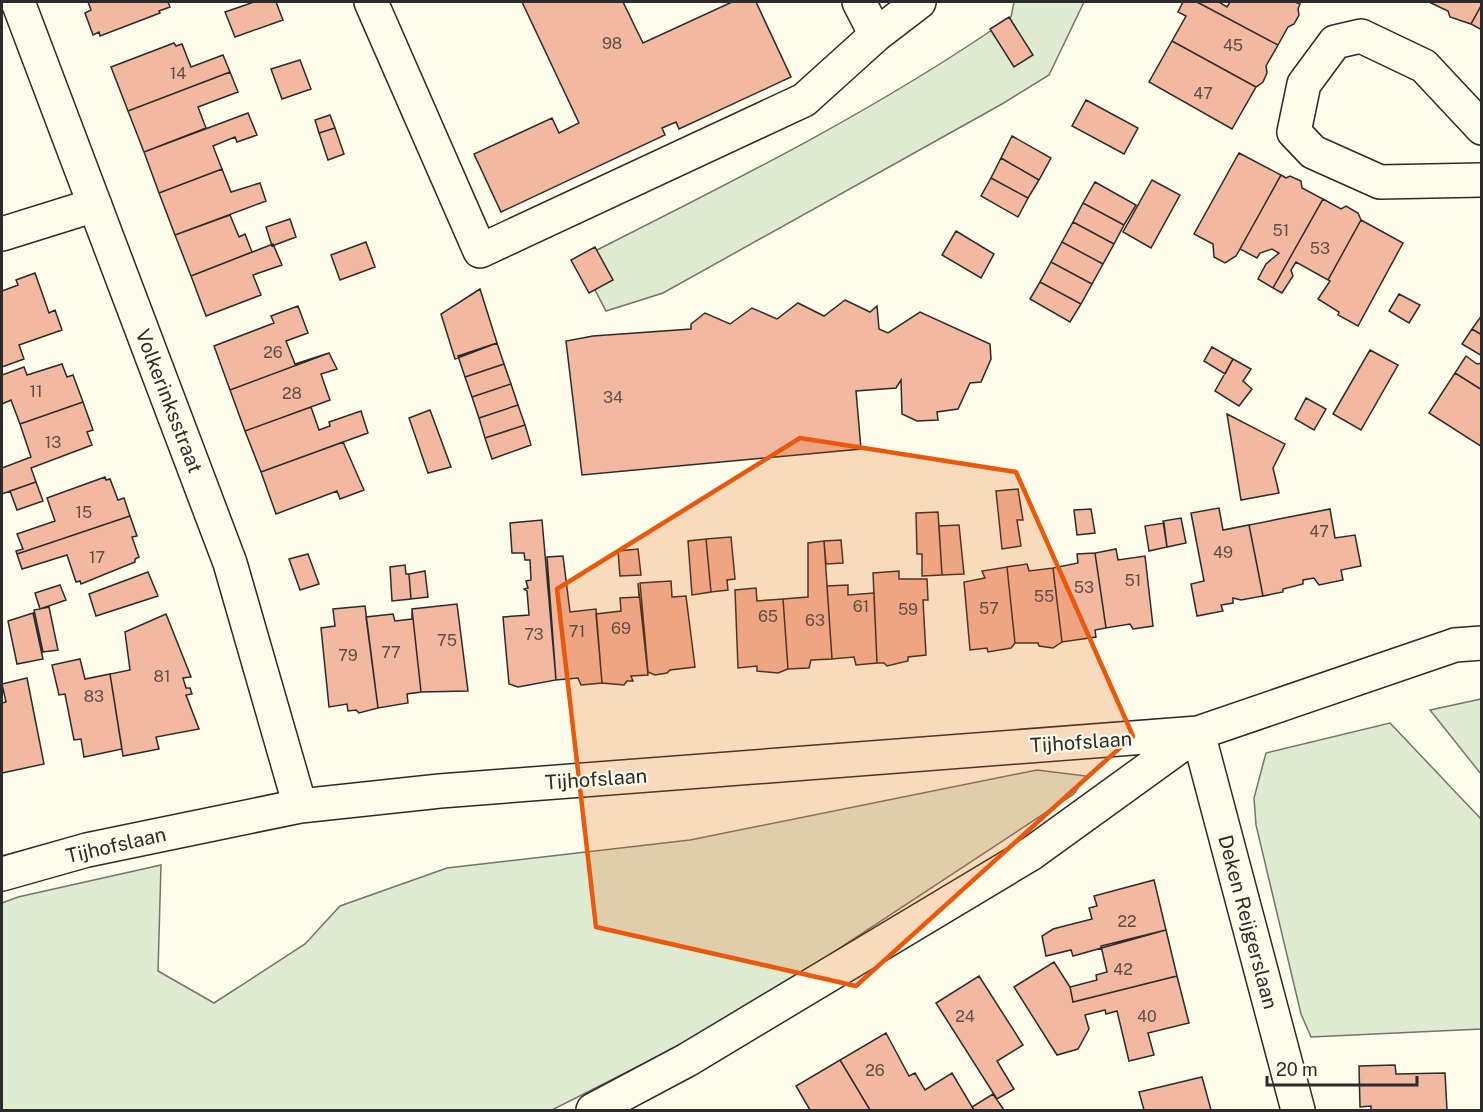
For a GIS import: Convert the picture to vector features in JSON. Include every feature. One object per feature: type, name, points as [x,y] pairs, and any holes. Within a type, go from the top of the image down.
[{"type":"street","name":"Volkerinksstraat","points":[[18,2],[230,563],[300,806]]},
{"type":"street","points":[[371,2],[480,251],[804,100],[876,35],[919,2]]},
{"type":"street","points":[[860,2],[876,35]]},
{"type":"street","points":[[1482,128],[1424,66],[1362,36],[1335,42],[1304,84],[1294,132],[1313,152],[1380,182],[1482,180]]},
{"type":"street","points":[[2,234],[95,205]]},
{"type":"street","points":[[1468,644],[1482,620]]},
{"type":"street","name":"Tijhofslaan","points":[[2,874],[87,850],[300,806],[440,791],[1198,733],[1468,644]]},
{"type":"street","name":"Tijhofslaan","points":[[593,1110],[687,1060],[1032,854],[1198,733]]},
{"type":"street","name":"Deken Reijgerslaan","points":[[1198,733],[1298,1110]]},
{"type":"highlighted area","points":[[800,438],[1016,472],[1133,736],[856,986],[596,927],[557,589]]},
{"type":"green space","points":[[1014,2],[1084,2],[1049,75],[1002,104],[663,293],[606,311],[579,259],[800,146],[907,84],[1011,17]]},
{"type":"green space","points":[[1482,699],[1481,774],[1430,710]]},
{"type":"green space","points":[[1390,723],[1481,819],[1481,1029],[1311,1037],[1301,1014],[1256,825],[1254,798],[1266,753]]},
{"type":"green space","points":[[1037,770],[1086,776],[1074,794],[732,1019],[552,1110],[2,1110],[2,903],[18,897],[161,865],[158,971],[214,1003],[305,944],[340,906],[447,868],[690,840]]},
{"type":"building","points":[[88,2],[168,2],[170,7],[100,36],[99,32],[93,35],[85,13],[91,10]]},
{"type":"building","points":[[254,2],[276,2],[283,20],[235,37],[225,12]]},
{"type":"building","points":[[522,2],[623,2],[643,43],[732,2],[756,2],[791,77],[679,129],[676,122],[662,128],[665,135],[501,212],[474,154],[552,118],[559,133],[579,123]]},
{"type":"building","points":[[1183,2],[1197,2],[1278,45],[1266,66],[1267,73],[1263,82],[1256,87],[1172,41],[1186,16],[1178,12]]},
{"type":"building","points":[[1197,2],[1219,2],[1227,7],[1230,2],[1295,2],[1300,4],[1299,15],[1294,24],[1288,27],[1278,45]]},
{"type":"building","points":[[1429,2],[1482,2],[1482,4],[1471,24],[1450,17],[1448,11]]},
{"type":"building","points":[[1482,4],[1482,30],[1471,24]]},
{"type":"building","points":[[1009,17],[1033,55],[1014,67],[990,29]]},
{"type":"building","points":[[1172,41],[1256,87],[1232,129],[1149,82]]},
{"type":"building","points":[[174,43],[176,46],[182,44],[191,67],[223,55],[230,72],[128,111],[111,67]]},
{"type":"building","points":[[300,60],[311,89],[282,99],[271,69]]},
{"type":"building","points":[[230,72],[238,92],[198,107],[206,128],[144,152],[128,111]]},
{"type":"building","points":[[1086,100],[1138,128],[1124,154],[1072,126]]},
{"type":"building","points":[[248,113],[257,135],[237,142],[235,137],[213,146],[222,169],[159,193],[144,152]]},
{"type":"building","points":[[330,115],[335,128],[319,133],[315,120]]},
{"type":"building","points":[[335,128],[344,154],[328,160],[319,133]]},
{"type":"building","points":[[1012,136],[1051,158],[1039,180],[1001,158]]},
{"type":"building","points":[[1239,153],[1281,175],[1236,256],[1225,263],[1214,257],[1213,244],[1194,234]]},
{"type":"building","points":[[1001,158],[1039,180],[1028,198],[991,178]]},
{"type":"building","points":[[222,169],[231,192],[260,183],[266,201],[175,235],[159,193]]},
{"type":"building","points":[[1281,175],[1301,181],[1302,188],[1323,199],[1273,288],[1258,279],[1266,264],[1279,253],[1272,249],[1260,253],[1257,258],[1240,249]]},
{"type":"building","points":[[991,178],[1028,198],[1018,217],[981,196]]},
{"type":"building","points":[[1152,180],[1180,195],[1151,248],[1123,232]]},
{"type":"building","points":[[1095,182],[1136,205],[1124,225],[1083,203]]},
{"type":"building","points":[[1323,199],[1341,209],[1346,206],[1358,213],[1361,220],[1328,280],[1296,262],[1291,270],[1293,276],[1282,293],[1273,288]]},
{"type":"building","points":[[1083,203],[1124,225],[1114,244],[1073,222]]},
{"type":"building","points":[[230,215],[239,237],[245,234],[252,252],[191,276],[175,235]]},
{"type":"building","points":[[290,219],[296,237],[272,246],[266,227]]},
{"type":"building","points":[[1361,220],[1403,243],[1358,326],[1338,315],[1339,312],[1318,299],[1330,281],[1328,280]]},
{"type":"building","points":[[1073,222],[1114,244],[1103,264],[1062,242]]},
{"type":"building","points":[[956,231],[994,254],[981,278],[942,255]]},
{"type":"building","points":[[366,242],[375,267],[340,280],[331,255]]},
{"type":"building","points":[[1062,242],[1103,264],[1092,284],[1051,262]]},
{"type":"building","points":[[273,244],[282,265],[253,275],[261,295],[206,316],[191,276]]},
{"type":"building","points":[[595,247],[613,280],[589,293],[571,260]]},
{"type":"building","points":[[1051,262],[1092,284],[1081,304],[1040,282]]},
{"type":"building","points":[[35,273],[49,313],[55,310],[62,330],[19,345],[24,359],[2,367],[2,291],[18,285],[16,280]]},
{"type":"building","points":[[1040,282],[1081,304],[1070,322],[1030,299]]},
{"type":"building","points":[[480,289],[497,343],[455,359],[441,314]]},
{"type":"building","points":[[1399,294],[1420,305],[1409,323],[1389,311]]},
{"type":"building","points":[[845,300],[870,312],[877,306],[879,329],[888,333],[920,312],[990,344],[991,359],[981,382],[970,383],[958,409],[937,412],[938,420],[917,421],[902,414],[901,380],[896,388],[856,391],[861,449],[582,475],[566,341],[593,336],[691,329],[691,324],[705,313],[730,324],[752,308],[777,319],[798,303],[824,316]]},
{"type":"building","points":[[298,306],[308,333],[286,341],[295,364],[329,353],[230,390],[214,346],[274,323],[271,316]]},
{"type":"building","points":[[1482,315],[1482,335],[1472,329]]},
{"type":"building","points":[[1472,329],[1482,335],[1482,356],[1462,344]]},
{"type":"building","points":[[497,343],[504,364],[465,377],[458,356]]},
{"type":"building","points":[[1212,347],[1233,359],[1225,374],[1204,361]]},
{"type":"building","points":[[1370,350],[1398,365],[1361,430],[1333,414]]},
{"type":"building","points":[[329,353],[337,369],[321,374],[330,400],[245,431],[230,390]]},
{"type":"building","points":[[1466,356],[1477,364],[1482,363],[1482,390],[1455,373]]},
{"type":"building","points":[[1233,359],[1251,369],[1243,381],[1252,389],[1239,406],[1215,391]]},
{"type":"building","points":[[62,364],[67,377],[73,375],[83,402],[20,424],[11,400],[2,404],[2,375],[24,367],[27,375]]},
{"type":"building","points":[[504,364],[511,384],[472,397],[465,377]]},
{"type":"building","points":[[1455,373],[1482,390],[1482,447],[1429,413]]},
{"type":"building","points":[[511,384],[518,405],[479,418],[472,397]]},
{"type":"building","points":[[1306,398],[1326,409],[1314,430],[1295,419]]},
{"type":"building","points":[[83,402],[93,430],[87,432],[92,445],[31,468],[36,482],[2,494],[2,468],[31,457],[20,424]]},
{"type":"building","points":[[518,405],[525,425],[485,438],[479,418]]},
{"type":"building","points":[[311,407],[319,430],[330,426],[329,422],[361,411],[368,433],[261,472],[245,431]]},
{"type":"building","points":[[430,410],[451,467],[428,473],[409,418]]},
{"type":"building","points":[[1227,414],[1285,444],[1273,468],[1279,493],[1241,500]]},
{"type":"building","points":[[525,425],[531,445],[492,459],[485,438]]},
{"type":"building","points":[[343,442],[364,490],[340,499],[337,491],[276,514],[261,472]]},
{"type":"building","points":[[105,477],[106,480],[110,479],[118,500],[124,498],[130,516],[17,554],[16,551],[23,549],[17,534],[55,521],[47,498]]},
{"type":"building","points":[[36,482],[43,501],[17,510],[10,491]]},
{"type":"building","points":[[1018,489],[1023,520],[1017,520],[1021,546],[1002,549],[996,491]]},
{"type":"building","points":[[1219,508],[1223,530],[1249,525],[1263,596],[1241,600],[1233,598],[1233,603],[1221,605],[1223,611],[1197,616],[1191,584],[1204,581],[1191,513]]},
{"type":"building","points":[[1091,509],[1095,533],[1077,535],[1074,510]]},
{"type":"building","points":[[1330,509],[1335,538],[1355,535],[1361,566],[1341,570],[1343,580],[1319,585],[1314,578],[1303,580],[1303,584],[1283,589],[1283,592],[1263,596],[1249,525]]},
{"type":"building","points":[[938,512],[942,575],[922,576],[922,554],[917,554],[916,513]]},
{"type":"building","points":[[130,516],[137,536],[132,537],[139,557],[135,559],[135,562],[81,584],[80,581],[76,582],[67,555],[22,569],[17,554]]},
{"type":"building","points":[[1181,518],[1186,543],[1167,547],[1163,521]]},
{"type":"building","points":[[542,520],[556,680],[518,687],[509,684],[503,617],[529,615],[527,591],[524,589],[528,588],[526,581],[531,580],[530,560],[525,560],[524,553],[512,553],[510,523]]},
{"type":"building","points":[[1164,523],[1167,547],[1149,551],[1145,526]]},
{"type":"building","points":[[959,525],[964,574],[942,575],[939,526]]},
{"type":"building","points":[[731,537],[735,579],[727,580],[728,590],[711,592],[706,539]]},
{"type":"building","points":[[706,539],[711,592],[692,595],[688,541]]},
{"type":"building","points":[[841,540],[843,563],[826,564],[824,541]]},
{"type":"building","points":[[824,541],[832,659],[811,660],[809,668],[788,669],[783,599],[808,597],[808,543]]},
{"type":"building","points":[[638,549],[641,575],[620,576],[618,551]]},
{"type":"building","points":[[1116,549],[1118,560],[1145,556],[1153,626],[1133,629],[1130,624],[1106,628],[1095,553]]},
{"type":"building","points":[[1095,553],[1106,628],[1095,630],[1096,637],[1062,642],[1053,568],[1078,563],[1077,554]]},
{"type":"building","points":[[308,554],[319,584],[300,590],[289,559]]},
{"type":"building","points":[[563,556],[570,612],[596,609],[602,683],[581,685],[578,678],[556,680],[547,557]]},
{"type":"building","points":[[1027,564],[1029,571],[1053,568],[1062,642],[1053,648],[1039,646],[1038,643],[1015,643],[1007,567]]},
{"type":"building","points":[[405,565],[406,574],[409,574],[411,599],[392,601],[390,567]]},
{"type":"building","points":[[1007,567],[1015,643],[1011,648],[988,652],[987,648],[970,650],[964,582],[985,578],[982,571]]},
{"type":"building","points":[[425,571],[428,597],[411,599],[409,574]]},
{"type":"building","points":[[899,571],[899,579],[927,579],[928,600],[923,600],[926,655],[908,657],[908,661],[887,666],[884,663],[877,663],[873,573]]},
{"type":"building","points":[[148,572],[158,596],[96,616],[89,594]]},
{"type":"building","points":[[671,581],[672,597],[686,596],[695,667],[670,670],[667,673],[655,675],[648,672],[640,583]]},
{"type":"building","points":[[638,583],[648,675],[631,676],[633,681],[627,681],[624,685],[602,683],[596,614],[621,611],[620,598],[639,597]]},
{"type":"building","points":[[60,585],[66,600],[40,609],[35,593]]},
{"type":"building","points":[[848,585],[848,595],[874,593],[877,663],[856,665],[854,657],[832,659],[827,586]]},
{"type":"building","points":[[756,588],[757,601],[783,599],[788,669],[778,673],[757,671],[757,666],[738,668],[735,590]]},
{"type":"building","points":[[457,604],[468,691],[421,692],[412,609]]},
{"type":"building","points":[[365,606],[378,708],[359,713],[356,710],[348,711],[347,704],[329,707],[321,628],[335,626],[333,609]]},
{"type":"building","points":[[49,607],[58,650],[43,652],[34,610]]},
{"type":"building","points":[[412,609],[421,692],[407,694],[408,703],[378,708],[366,617],[393,614],[395,621],[412,619]]},
{"type":"building","points":[[33,613],[43,659],[17,664],[8,621]]},
{"type":"building","points":[[166,614],[191,677],[183,678],[186,688],[190,688],[192,694],[186,695],[199,729],[156,737],[159,749],[123,756],[110,674],[130,670],[125,632]]},
{"type":"building","points":[[80,659],[85,679],[110,674],[122,749],[84,757],[81,739],[74,740],[65,694],[59,695],[52,665]]},
{"type":"building","points":[[27,678],[44,764],[2,773],[2,703],[6,702],[2,684]]},
{"type":"building","points":[[1154,880],[1166,930],[1073,956],[1071,950],[1046,956],[1042,936],[1053,929],[1092,919],[1089,908],[1097,906],[1094,896]]},
{"type":"building","points":[[1166,930],[1177,976],[1073,1002],[1070,987],[1097,980],[1096,975],[1107,972],[1101,946]]},
{"type":"building","points":[[1054,962],[1070,987],[1073,1002],[1177,976],[1189,1023],[1148,1033],[1154,1055],[1129,1061],[1117,1011],[1106,1014],[1105,1010],[1085,1015],[1089,1029],[1078,1049],[1057,1055],[1014,987]]},
{"type":"building","points":[[979,976],[1023,1045],[997,1061],[1014,1089],[997,1099],[936,1003]]},
{"type":"building","points":[[886,1033],[909,1076],[915,1073],[925,1090],[952,1073],[974,1110],[870,1110],[840,1060]]},
{"type":"building","points":[[840,1060],[870,1110],[810,1110],[796,1086]]},
{"type":"building","points":[[1395,1065],[1396,1074],[1445,1073],[1447,1110],[1371,1110],[1371,1106],[1360,1107],[1359,1066]]},
{"type":"building","points":[[1202,1077],[1211,1110],[1144,1110],[1139,1092]]},
{"type":"building","points":[[993,1094],[1004,1110],[974,1110],[972,1107]]}]
